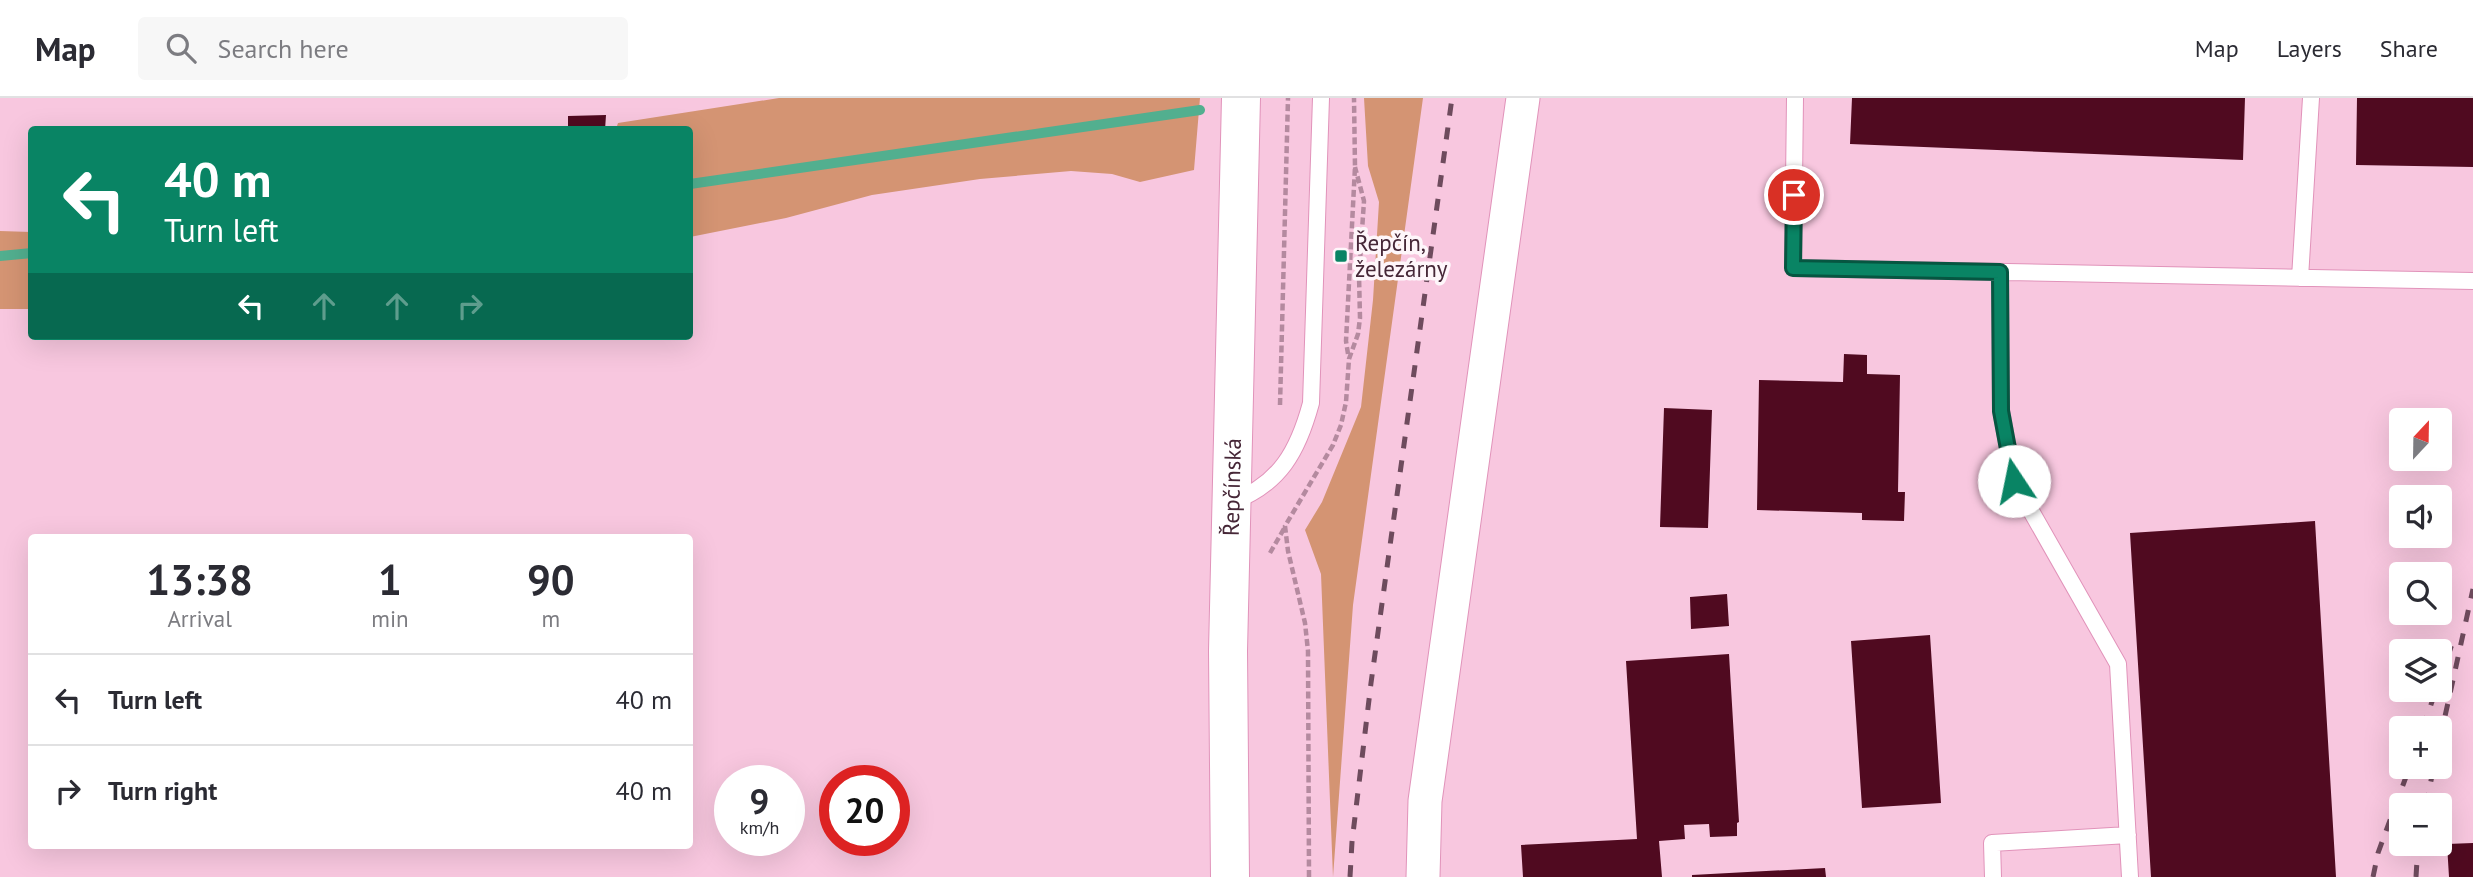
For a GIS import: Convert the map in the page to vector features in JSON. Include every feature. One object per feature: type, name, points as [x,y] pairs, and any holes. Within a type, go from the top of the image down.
[{"type":"street","name":"Řepčínská","points":[[1230,877],[1228,651],[1241,98]]},
{"type":"street","points":[[1423,877],[1425,801],[1523,98]]},
{"type":"lane","points":[[1232,502],[1263,488],[1279,473],[1300,437],[1311,403],[1321,98]]},
{"type":"lane","points":[[1795,98],[1793,268],[2473,281]]},
{"type":"lane","points":[[2300,278],[2311,98]]},
{"type":"lane","points":[[2000,272],[2001,411],[2014,481],[2118,664],[2130,877]]},
{"type":"lane","points":[[1993,877],[1992,843],[2128,835]]},
{"type":"path","points":[[1279,473],[1288,98]]},
{"type":"path","points":[[1354,98],[1355,167],[1346,341],[1349,359],[1358,334],[1360,318],[1359,275],[1364,211],[1362,189],[1355,167]]},
{"type":"path","points":[[1288,551],[1305,623],[1308,651],[1309,877]]},
{"type":"shaded area","points":[[779,98],[1200,98],[1194,170],[1140,182],[1112,174],[1071,171],[980,179],[872,195],[786,218],[693,236],[693,126],[617,126],[618,123]]},
{"type":"shaded area","points":[[1364,98],[1423,98],[1353,605],[1333,877],[1321,574],[1305,530],[1322,502],[1361,407],[1373,300],[1379,202],[1368,166]]},
{"type":"shaded area","points":[[0,231],[28,232],[28,309],[0,309]]},
{"type":"building","points":[[1852,98],[2245,98],[2243,160],[1850,144]]},
{"type":"building","points":[[2357,98],[2473,98],[2473,167],[2356,165]]},
{"type":"building","points":[[606,115],[605,126],[568,126],[568,116]]},
{"type":"building","points":[[1844,354],[1867,355],[1867,374],[1900,375],[1898,492],[1905,492],[1904,521],[1862,520],[1862,513],[1757,510],[1759,380],[1843,382]]},
{"type":"building","points":[[1664,408],[1712,410],[1708,528],[1660,527]]},
{"type":"building","points":[[2315,521],[2336,877],[2151,877],[2130,533]]},
{"type":"building","points":[[1727,594],[1729,626],[1691,629],[1690,597]]},
{"type":"building","points":[[1930,635],[1941,803],[1862,808],[1851,641]]},
{"type":"building","points":[[1729,654],[1739,822],[1737,836],[1710,837],[1709,824],[1684,825],[1685,839],[1659,841],[1662,877],[1523,877],[1521,845],[1637,839],[1626,661]]},
{"type":"building","points":[[2473,843],[2473,877],[2449,877],[2448,856],[2452,856],[2452,844]]},
{"type":"building","points":[[1825,868],[1826,877],[1692,877],[1692,875]]},
{"type":"waterway","points":[[693,184],[1200,110]]},
{"type":"waterway","points":[[0,256],[28,253]]},
{"type":"railway","points":[[1350,877],[1371,683],[1452,98]]},
{"type":"railway","points":[[2445,716],[2473,589]]},
{"type":"railway","points":[[2427,716],[2432,702]]},
{"type":"railway","points":[[2373,877],[2378,853],[2405,779]]},
{"type":"railway","points":[[2428,793],[2431,779]]},
{"type":"railway","points":[[2416,877],[2417,856]]},
{"type":"place","name":"Řepčín, železárny","points":[[1341,256]]},
{"type":"route","points":[[1794,195],[1793,268],[2000,272],[2001,411],[2014,481]]}]
